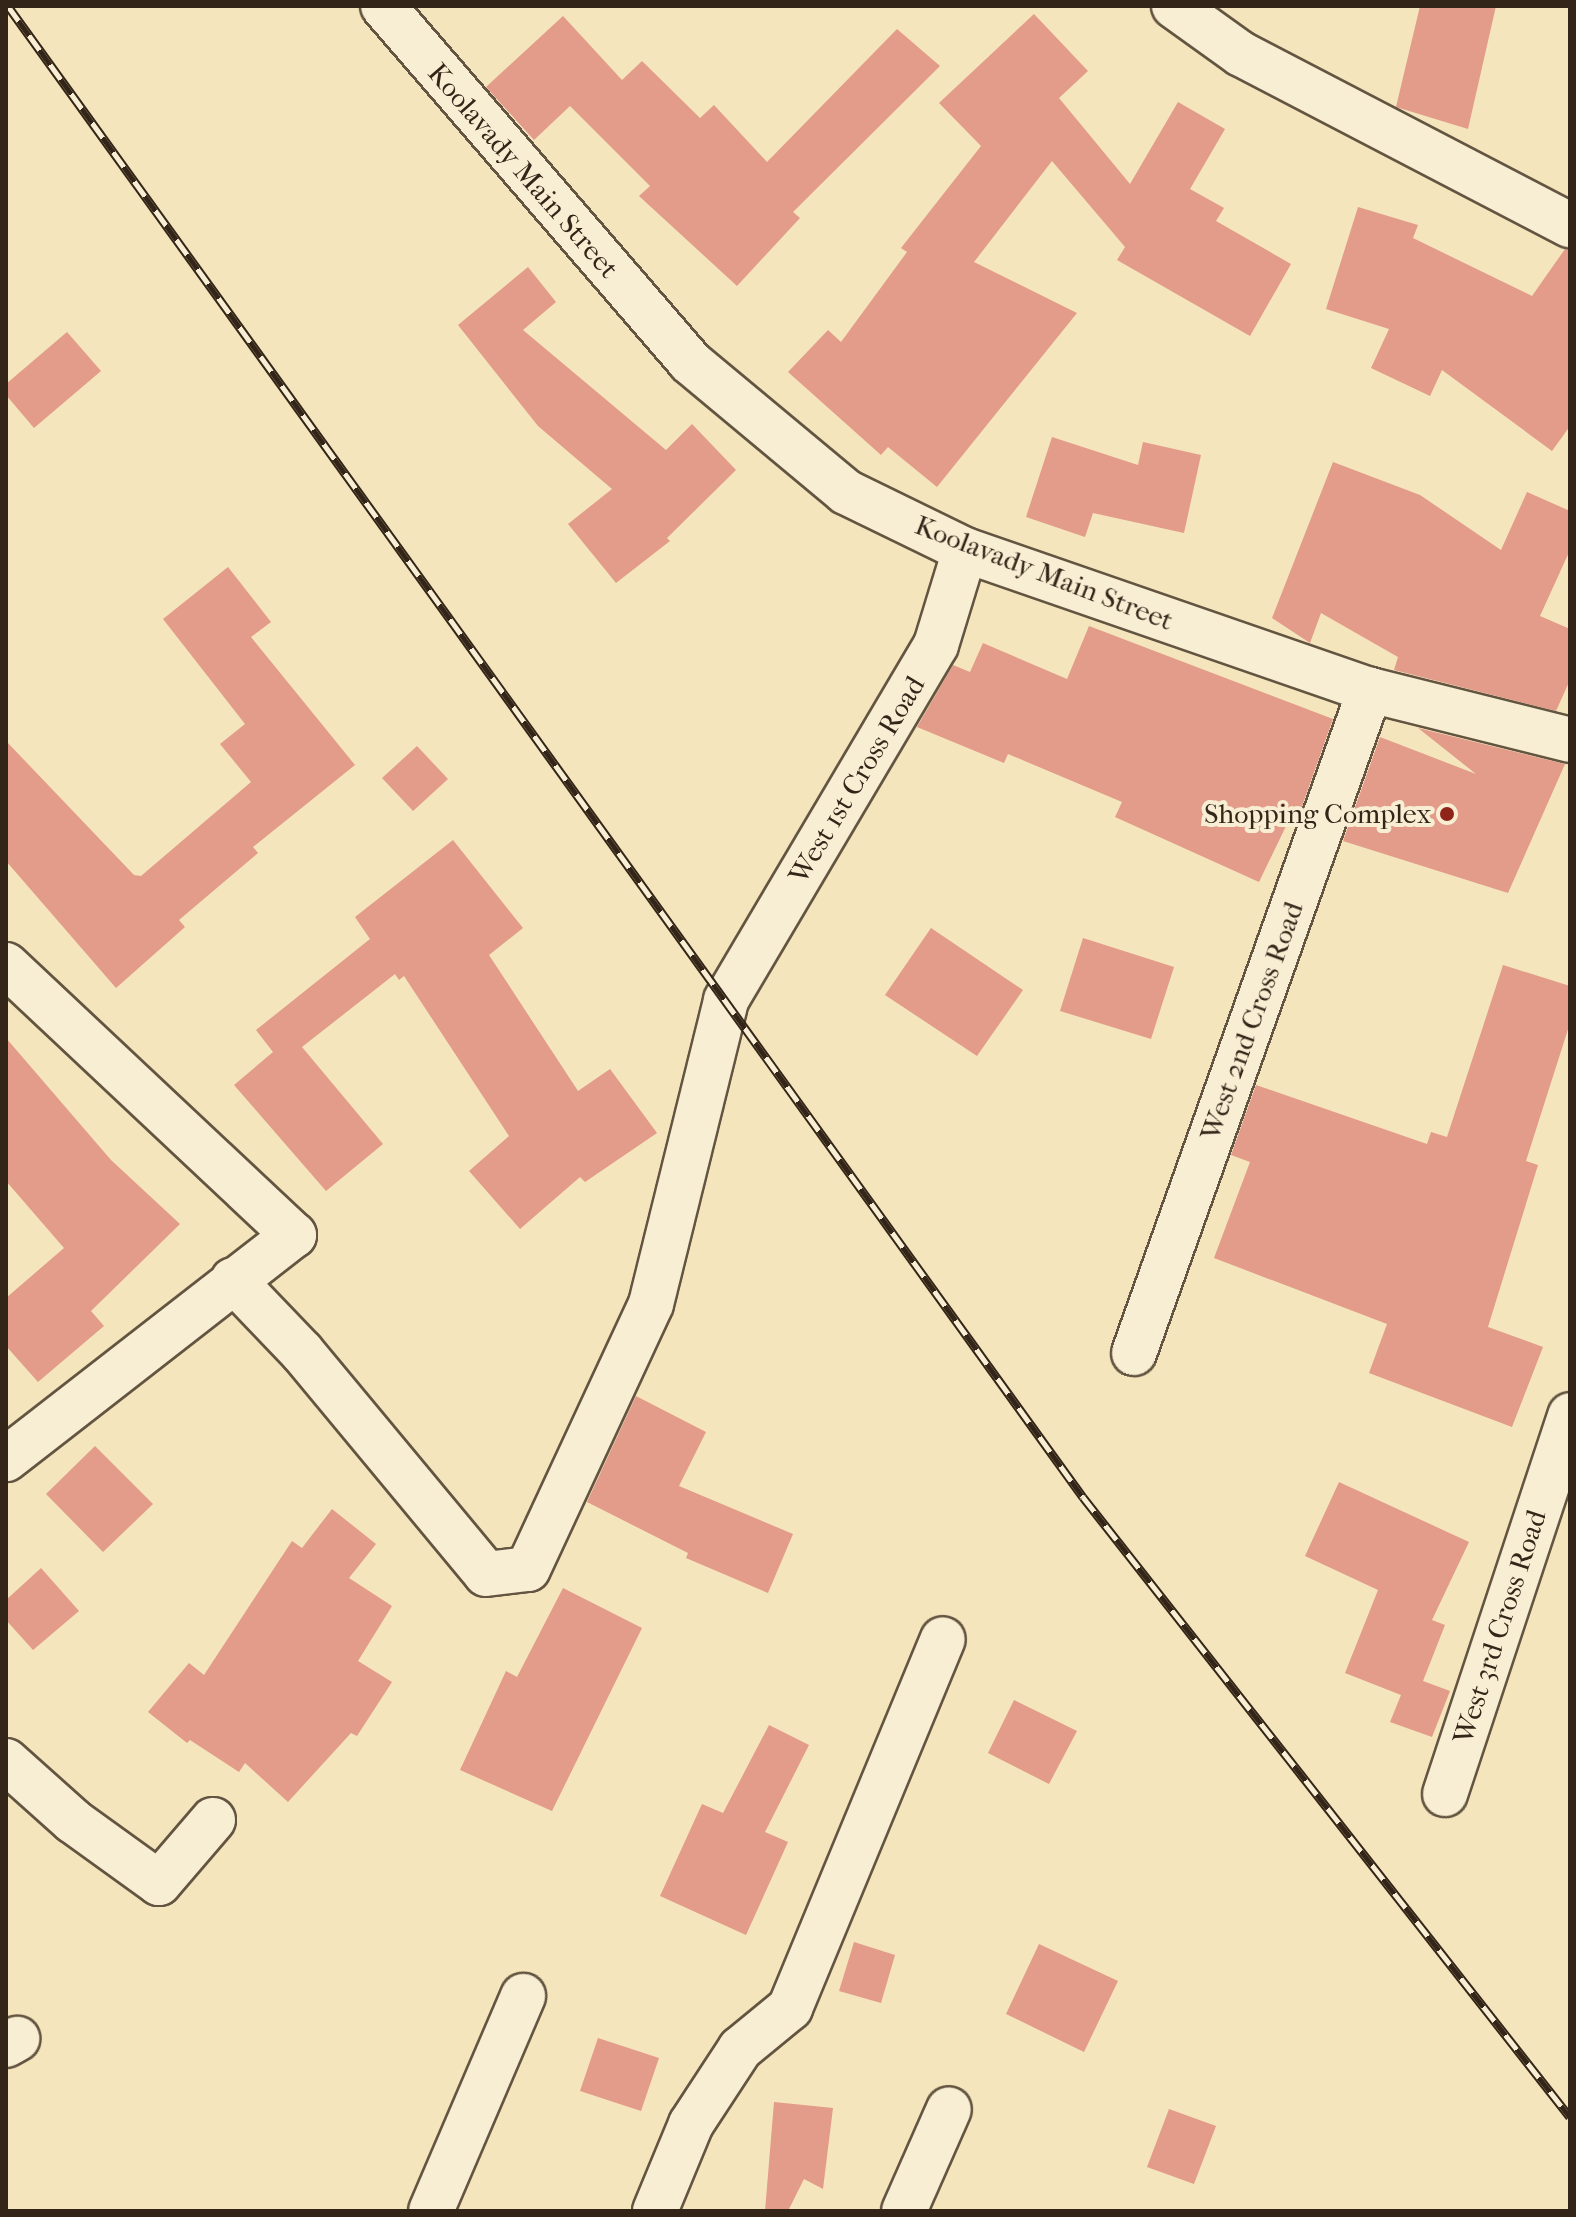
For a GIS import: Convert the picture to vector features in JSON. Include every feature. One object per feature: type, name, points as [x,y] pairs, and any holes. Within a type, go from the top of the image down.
[{"type":"street","name":"Koolavady Main Street","points":[[383,6],[690,362],[846,492],[965,550],[1370,690],[1570,740]]},
{"type":"street","points":[[1174,6],[1241,54],[1570,225]]},
{"type":"street","name":"West 1st Cross Road","points":[[233,1280],[302,1352],[486,1574],[528,1569],[651,1304],[726,1000],[936,645],[965,550]]},
{"type":"street","name":"West 2nd Cross Road","points":[[1134,1353],[1370,690]]},
{"type":"street","points":[[6,965],[294,1235],[6,1459]]},
{"type":"street","name":"West 3rd Cross Road","points":[[1445,1794],[1570,1415]]},
{"type":"street","points":[[655,2211],[691,2124],[740,2049],[790,2008],[943,1639]]},
{"type":"street","points":[[6,1761],[73,1821],[159,1883],[213,1820]]},
{"type":"street","points":[[431,2211],[523,1996]]},
{"type":"street","points":[[904,2211],[949,2109]]},
{"type":"building","points":[[1420,6],[1496,6],[1468,129],[1396,107]]},
{"type":"building","points":[[1034,14],[1088,71],[1059,98],[1130,184],[1178,102],[1225,129],[1190,189],[1224,208],[1216,221],[1291,264],[1250,336],[1117,260],[1125,247],[1052,161],[974,262],[1077,313],[937,487],[888,447],[881,455],[788,372],[828,330],[841,342],[907,252],[901,248],[981,146],[939,103]]},
{"type":"building","points":[[563,16],[622,80],[642,61],[700,118],[714,105],[767,162],[897,29],[940,66],[793,212],[800,218],[737,286],[639,196],[650,186],[570,106],[534,140],[486,87]]},
{"type":"building","points":[[1358,207],[1418,225],[1413,238],[1532,296],[1565,249],[1570,250],[1570,426],[1552,451],[1442,370],[1430,396],[1371,368],[1389,329],[1326,309]]},
{"type":"building","points":[[528,267],[556,302],[523,330],[666,450],[692,424],[736,470],[667,538],[670,541],[616,583],[568,524],[612,489],[538,426],[458,325]]},
{"type":"building","points":[[67,332],[101,371],[34,428],[6,395],[6,384]]},
{"type":"building","points":[[1052,437],[1138,465],[1143,442],[1201,455],[1184,533],[1093,513],[1085,537],[1026,517]]},
{"type":"building","points":[[1333,462],[1420,495],[1501,550],[1527,492],[1570,511],[1570,550],[1540,616],[1570,629],[1570,680],[1556,711],[1394,670],[1398,657],[1321,613],[1310,643],[1272,618]]},
{"type":"building","points":[[228,567],[271,622],[251,637],[355,765],[253,847],[258,853],[179,920],[185,927],[116,988],[6,861],[6,741],[134,875],[141,876],[251,782],[220,744],[245,724],[163,619]]},
{"type":"building","points":[[1089,626],[1333,719],[1295,826],[1287,824],[1259,882],[1115,817],[1122,802],[1008,754],[1004,763],[917,727],[953,665],[970,672],[983,643],[1067,679]]},
{"type":"building","name":"Shopping Complex","points":[[1418,728],[1565,764],[1508,893],[1343,841],[1380,737],[1476,774]]},
{"type":"building","points":[[417,746],[448,779],[413,811],[382,778]]},
{"type":"building","points":[[453,840],[523,928],[489,955],[578,1091],[610,1069],[657,1133],[585,1182],[580,1177],[520,1229],[469,1171],[509,1136],[404,976],[399,980],[395,974],[302,1047],[383,1144],[326,1191],[234,1085],[273,1052],[256,1030],[370,939],[355,917]]},
{"type":"building","points":[[931,928],[1023,990],[977,1056],[885,995]]},
{"type":"building","points":[[1083,938],[1174,967],[1151,1039],[1060,1011]]},
{"type":"building","points":[[1503,965],[1570,986],[1570,1023],[1526,1161],[1538,1165],[1488,1327],[1543,1347],[1512,1427],[1369,1373],[1387,1324],[1214,1258],[1250,1162],[1231,1155],[1256,1085],[1427,1144],[1431,1132],[1447,1137]]},
{"type":"building","points":[[6,1038],[111,1160],[180,1224],[91,1311],[104,1326],[38,1382],[6,1346],[6,1298],[64,1248],[6,1181]]},
{"type":"building","points":[[636,1396],[706,1432],[679,1486],[793,1534],[768,1593],[686,1558],[688,1553],[587,1502]]},
{"type":"building","points":[[95,1446],[153,1504],[103,1552],[46,1494]]},
{"type":"building","points":[[1339,1482],[1469,1542],[1432,1620],[1445,1625],[1423,1681],[1450,1691],[1432,1737],[1390,1722],[1401,1695],[1345,1673],[1378,1590],[1305,1556]]},
{"type":"building","points":[[332,1509],[376,1544],[349,1578],[392,1606],[358,1661],[392,1682],[357,1736],[351,1733],[288,1802],[245,1763],[239,1772],[190,1740],[187,1743],[148,1712],[189,1663],[204,1675],[292,1541],[302,1548]]},
{"type":"building","points":[[41,1568],[79,1611],[33,1650],[6,1620],[6,1600]]},
{"type":"building","points":[[563,1588],[642,1628],[552,1811],[460,1770],[506,1671],[517,1677]]},
{"type":"building","points":[[1014,1700],[1077,1731],[1049,1784],[988,1753]]},
{"type":"building","points":[[769,1725],[809,1745],[765,1832],[788,1842],[746,1935],[660,1896],[702,1804],[723,1813]]},
{"type":"building","points":[[854,1942],[895,1955],[881,2003],[839,1991]]},
{"type":"building","points":[[1039,1944],[1118,1981],[1084,2052],[1006,2014]]},
{"type":"building","points":[[598,2038],[659,2058],[641,2111],[580,2091]]},
{"type":"building","points":[[774,2102],[833,2108],[823,2189],[804,2179],[788,2211],[765,2211]]},
{"type":"building","points":[[1169,2109],[1216,2126],[1194,2184],[1147,2167]]},
{"type":"railway","points":[[8,6],[1083,1497],[1570,2117]]},
{"type":"place","name":"Shopping Complex","points":[[1447,814]]}]
